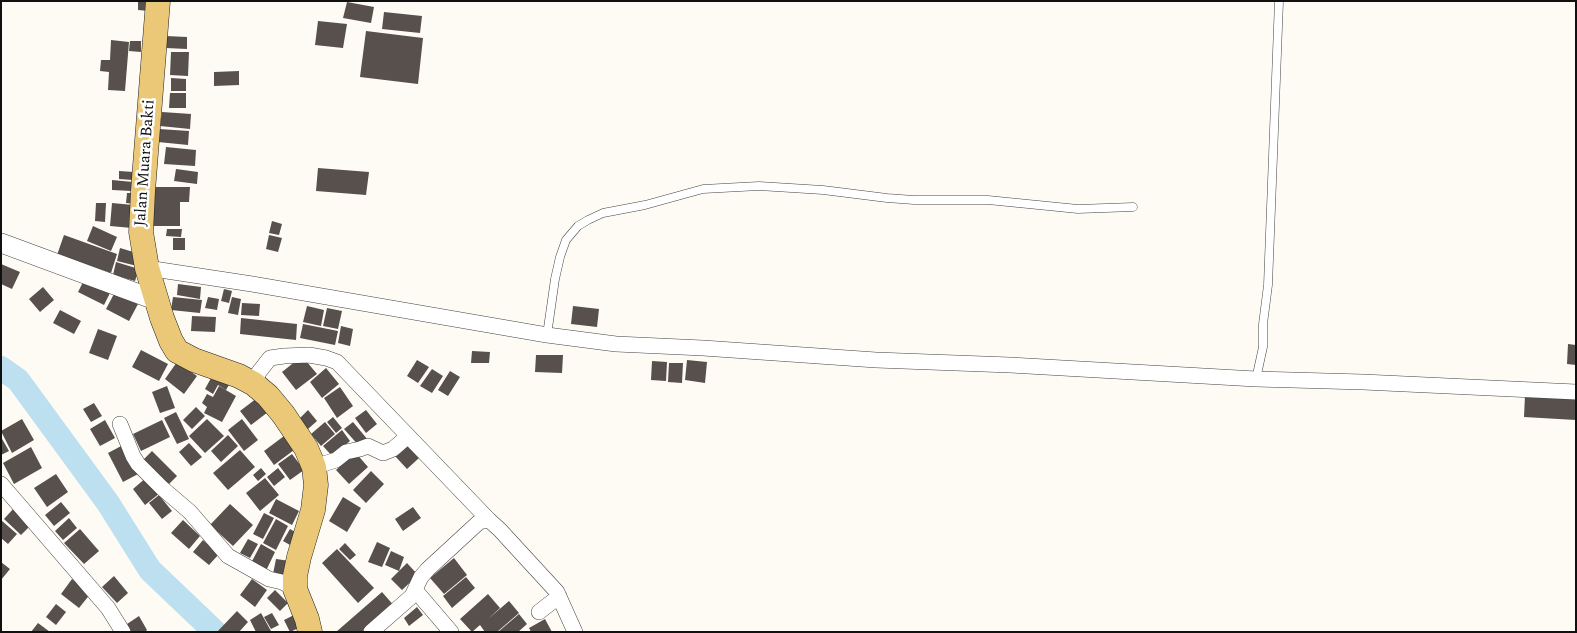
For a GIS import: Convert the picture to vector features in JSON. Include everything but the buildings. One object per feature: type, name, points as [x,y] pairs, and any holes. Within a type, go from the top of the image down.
[{"type":"main road","name":"Jalan Muara Bakti","points":[[158,2],[141,232],[148,268],[171,341],[177,351],[254,384],[268,396],[306,448],[314,467],[316,485],[313,510],[295,576],[295,588],[310,632]]},
{"type":"street","points":[[1,242],[160,309]]},
{"type":"street","points":[[148,268],[547,335],[616,344],[876,360],[1256,379],[1576,392]]},
{"type":"street","points":[[254,384],[259,372],[270,358],[309,355],[337,362],[500,530],[557,592],[575,632]]},
{"type":"street","points":[[120,424],[138,464],[190,512],[228,556],[269,579],[295,588]]},
{"type":"street","points":[[314,467],[336,460],[346,452],[368,446],[383,453],[393,450],[408,436]]},
{"type":"street","points":[[3,489],[108,608],[124,632]]},
{"type":"street","points":[[371,632],[412,596],[428,569],[479,522],[489,520]]},
{"type":"street","points":[[415,590],[451,632]]},
{"type":"street","points":[[539,612],[558,596]]},
{"type":"lane","points":[[1256,379],[1263,347],[1262,324],[1268,284],[1279,1]]},
{"type":"lane","points":[[547,335],[560,257],[566,240],[578,226],[603,213],[646,205],[703,189],[759,186],[823,190],[914,200],[988,200],[1078,209],[1133,207]]},
{"type":"waterway","points":[[1,368],[18,380],[108,503],[150,570],[215,632]]}]
